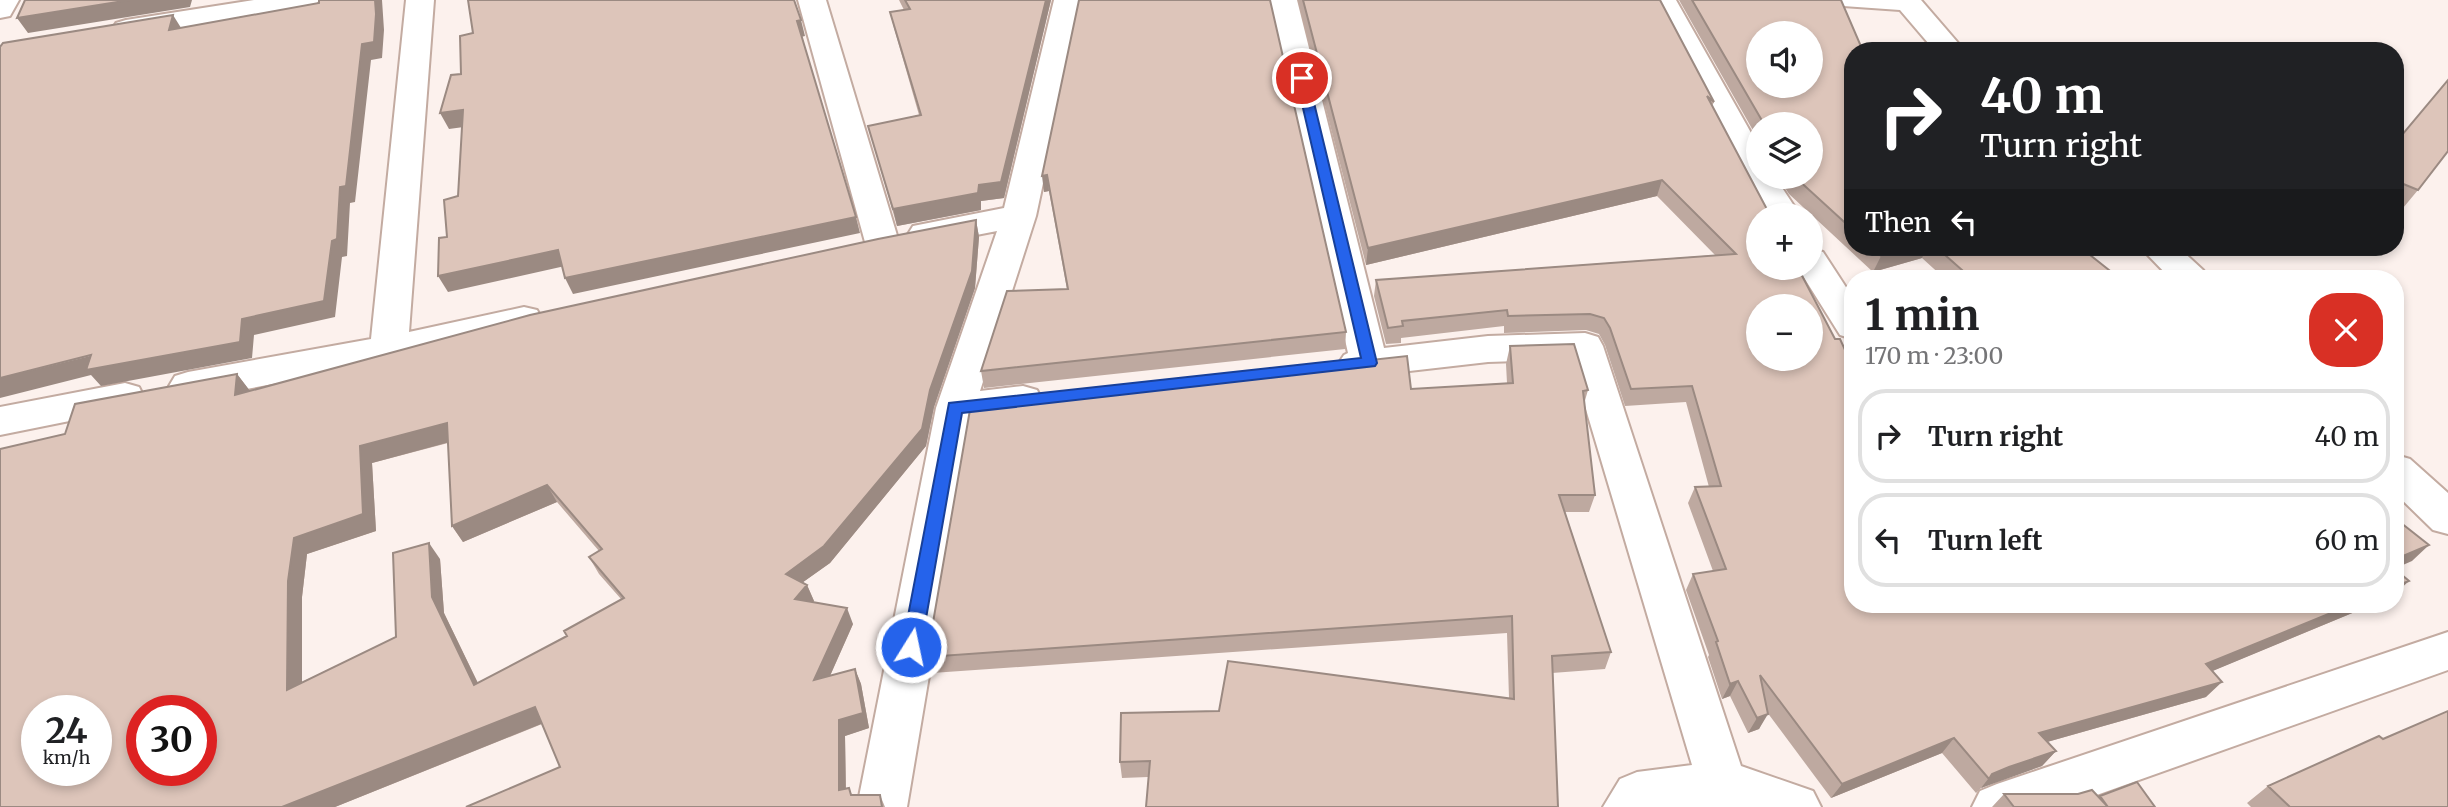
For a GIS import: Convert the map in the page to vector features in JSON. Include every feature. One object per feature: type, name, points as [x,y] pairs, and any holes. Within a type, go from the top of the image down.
[{"type":"street","points":[[0,10],[5,0]]},
{"type":"street","points":[[106,32],[305,0]]},
{"type":"street","points":[[388,349],[420,0]]},
{"type":"street","points":[[812,0],[869,245],[1019,216]]},
{"type":"street","points":[[882,807],[955,408],[1019,216],[1068,0]]},
{"type":"street","points":[[1283,0],[1369,363]]},
{"type":"street","points":[[1662,0],[1746,152]]},
{"type":"street","points":[[1853,0],[1907,1],[1943,42]]},
{"type":"street","points":[[2167,256],[2182,270]]},
{"type":"street","points":[[1823,279],[1844,312]]},
{"type":"street","points":[[0,421],[388,349],[562,311]]},
{"type":"street","points":[[1328,367],[1488,349],[1585,346],[1722,783]]},
{"type":"street","points":[[955,408],[1052,397]]},
{"type":"street","points":[[2404,477],[2448,518]]},
{"type":"street","points":[[1997,807],[2448,651]]},
{"type":"street","points":[[1628,807],[1637,795],[1722,783],[1796,807]]},
{"type":"building","points":[[25,0],[130,0],[17,18]]},
{"type":"building","points":[[319,0],[375,0],[376,14],[374,42],[362,44],[346,186],[340,187],[337,239],[332,241],[324,301],[242,319],[240,342],[86,370],[91,355],[0,378],[0,47],[3,43],[173,15],[169,30],[319,3]]},
{"type":"building","points":[[468,0],[794,0],[801,20],[797,21],[856,217],[565,278],[558,250],[438,276],[439,238],[447,237],[444,200],[458,196],[463,110],[440,113],[451,75],[461,74],[460,36],[473,33]]},
{"type":"building","points":[[905,0],[1046,0],[1001,182],[979,185],[978,193],[893,209],[868,126],[921,115],[890,12],[910,9]]},
{"type":"building","points":[[1079,0],[1270,0],[1346,332],[981,371],[1007,291],[1068,289],[1047,175],[1042,176]]},
{"type":"building","points":[[1303,0],[1660,0],[1746,170],[1746,189],[1756,189],[1764,203],[1746,203],[1746,280],[1804,280],[1812,294],[1746,294],[1746,371],[1823,371],[1823,316],[1835,339],[1840,339],[1844,348],[1844,613],[2331,613],[2206,664],[2222,682],[2039,733],[2056,751],[1992,774],[1989,779],[1954,738],[1842,784],[1760,675],[1768,714],[1757,718],[1738,681],[1730,684],[1716,642],[1718,641],[1693,574],[1726,569],[1695,487],[1721,486],[1692,386],[1631,389],[1610,328],[1604,318],[1590,314],[1508,316],[1507,310],[1402,321],[1403,326],[1388,328],[1376,280],[1736,254],[1662,180],[1368,248]]},
{"type":"building","points":[[1692,0],[1841,0],[1859,42],[1844,42],[1844,222],[1808,189],[1823,189],[1823,112],[1757,112],[1749,98],[1823,98],[1823,21],[1746,21],[1746,93]]},
{"type":"building","points":[[2448,80],[2448,151],[2418,190],[2404,184],[2404,132]]},
{"type":"building","points":[[976,220],[972,271],[930,390],[922,429],[824,546],[786,574],[807,585],[795,599],[847,608],[814,680],[855,669],[863,713],[839,720],[839,790],[849,788],[851,795],[880,795],[882,807],[466,807],[560,767],[535,707],[282,807],[0,807],[0,449],[65,434],[75,404],[237,374],[235,395],[530,315]],"holes":[[[447,423],[452,526],[547,485],[602,549],[589,557],[624,598],[564,631],[567,636],[474,685],[432,597],[429,543],[393,553],[396,637],[287,690],[288,581],[294,538],[363,514],[360,446]]]},
{"type":"building","points":[[1946,256],[2091,256],[2109,270],[1962,270]]},
{"type":"building","points":[[1574,344],[1588,390],[1583,391],[1595,495],[1559,495],[1611,652],[1552,656],[1558,807],[1146,807],[1150,761],[1120,762],[1121,713],[1219,711],[1228,661],[1514,699],[1512,616],[927,657],[971,404],[1407,356],[1411,389],[1513,383],[1510,346]]},
{"type":"building","points":[[2404,525],[2429,545],[2404,556]]},
{"type":"building","points":[[2448,711],[2448,807],[2290,807],[2268,786],[2379,736],[2383,739]]},
{"type":"building","points":[[2137,782],[2155,807],[2108,807],[2100,796]]},
{"type":"building","points":[[2092,790],[2108,807],[2014,807],[2004,794],[2078,794]]},
{"type":"route","points":[[911,647],[955,408],[1369,363],[1302,78]]}]
